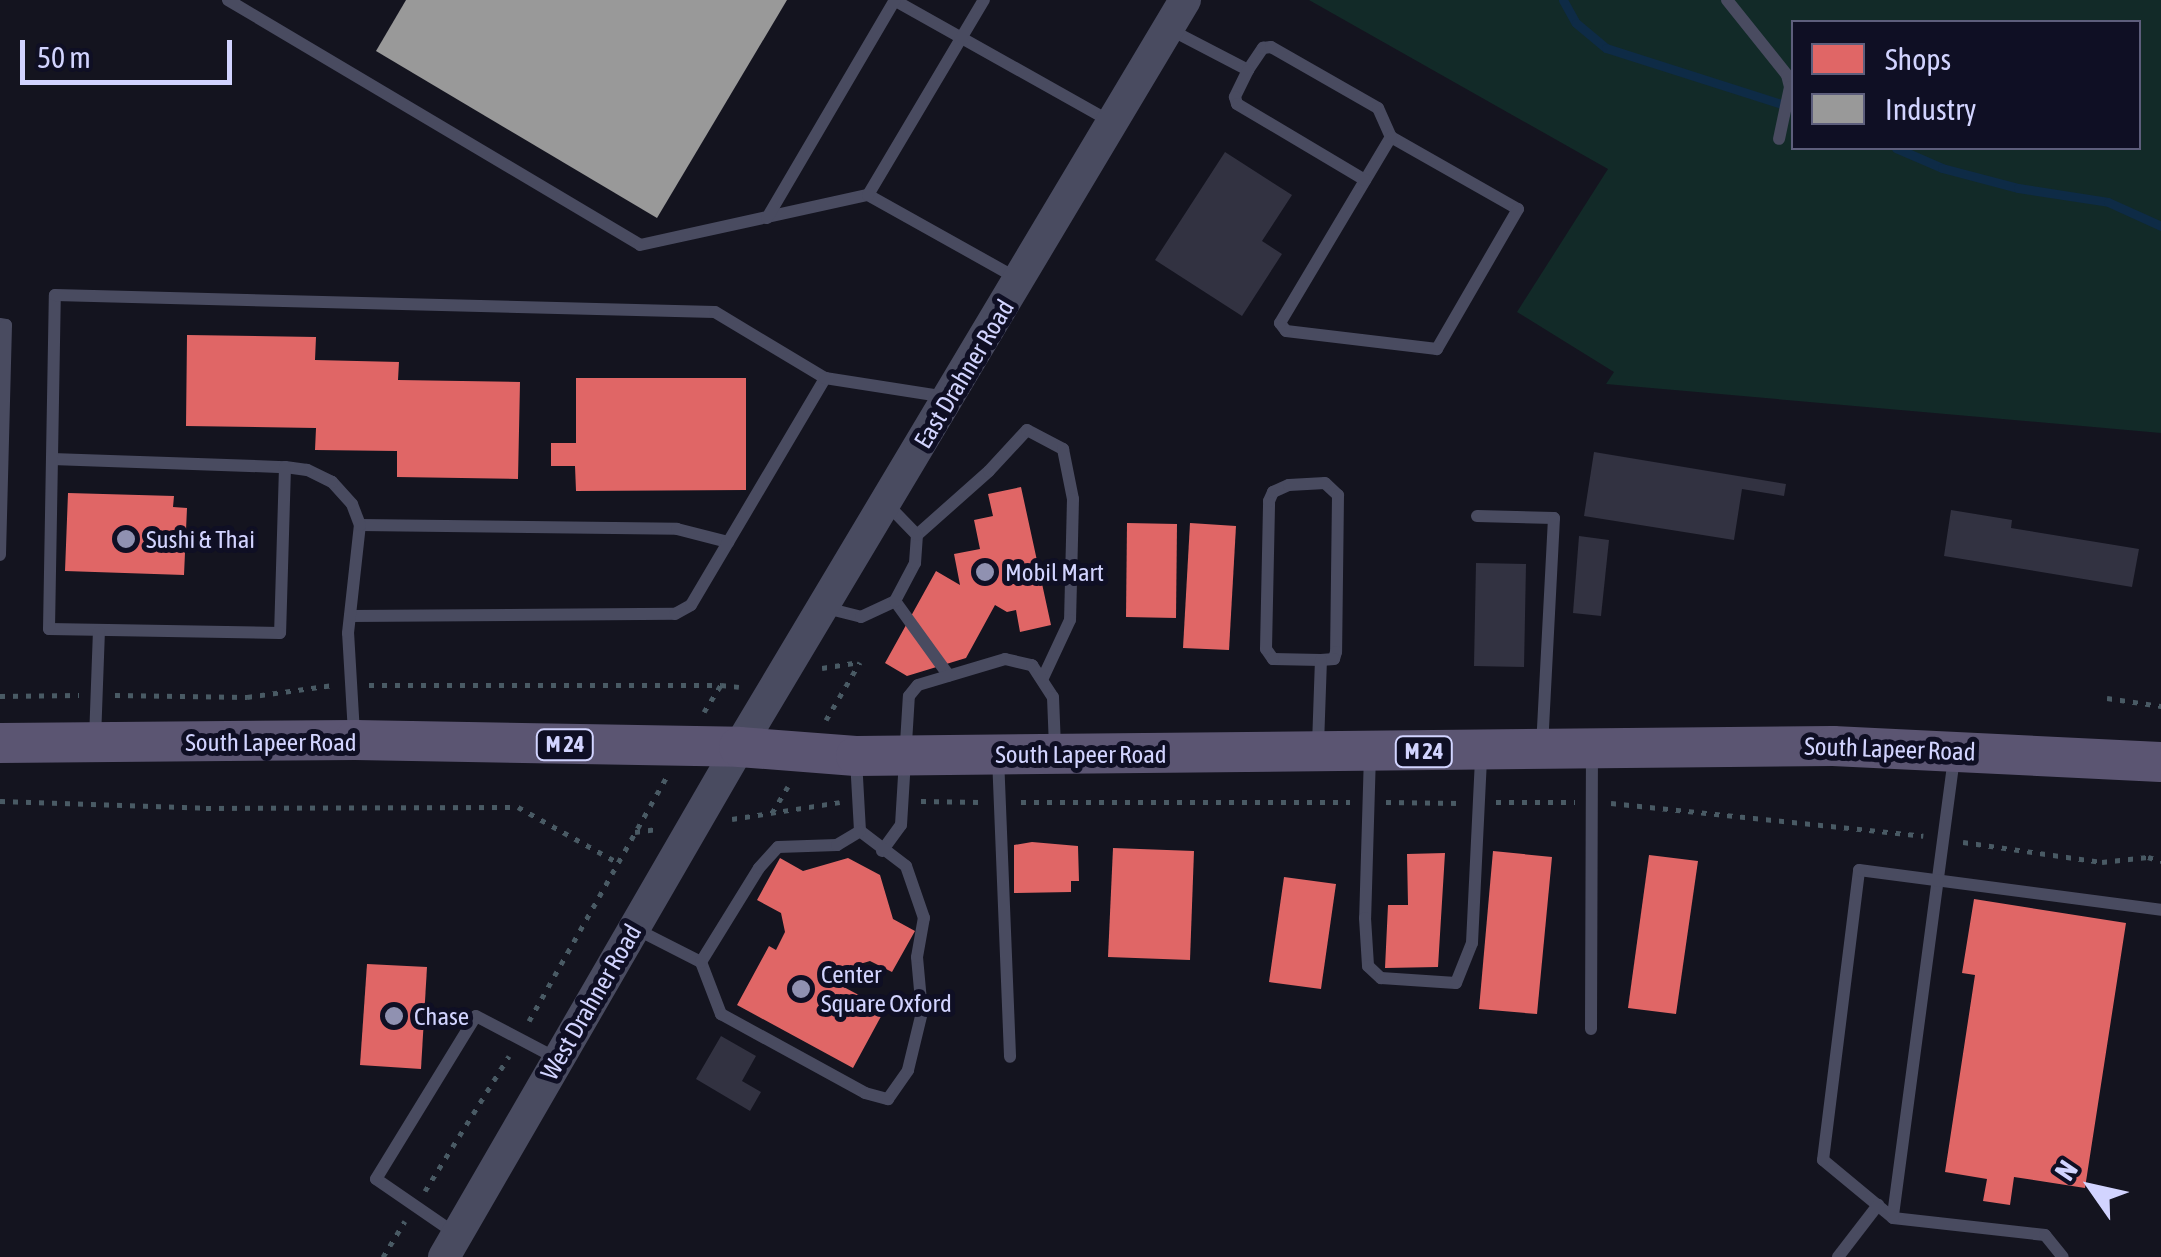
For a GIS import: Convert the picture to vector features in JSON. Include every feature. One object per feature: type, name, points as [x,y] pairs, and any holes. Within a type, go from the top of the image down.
[{"type":"main road","name":"South Lapeer Road","points":[[0,744],[355,740],[739,747],[856,756],[1833,746],[2161,762]]},
{"type":"street","name":"East Drahner Road","points":[[739,747],[1186,0]]},
{"type":"street","name":"West Drahner Road","points":[[450,1246],[739,747]]},
{"type":"lane","points":[[228,0],[640,245],[868,195],[1020,280]]},
{"type":"lane","points":[[766,218],[894,0],[1114,123]]},
{"type":"lane","points":[[868,195],[984,0]]},
{"type":"lane","points":[[1728,0],[1787,75],[1790,87],[1779,139]]},
{"type":"lane","points":[[1168,29],[1248,70]]},
{"type":"lane","points":[[1365,180],[1237,104],[1235,97],[1263,48],[1271,47],[1378,108],[1391,137],[1518,209],[1436,349],[1282,328],[1280,323],[1391,137]]},
{"type":"lane","points":[[285,467],[280,633],[49,629],[55,295],[715,312],[825,378],[950,397]]},
{"type":"lane","points":[[0,324],[6,325],[0,555]]},
{"type":"lane","points":[[350,616],[675,614],[691,604],[825,378]]},
{"type":"lane","points":[[824,607],[861,617],[895,601],[915,563],[917,535],[989,471],[1027,430],[1063,449],[1073,499],[1070,620],[1042,680]]},
{"type":"lane","points":[[52,458],[285,467],[307,470],[332,482],[352,504],[360,525],[350,616],[355,740]]},
{"type":"lane","points":[[1325,483],[1338,496],[1336,652],[1334,659],[1321,660],[1273,659],[1266,654],[1268,500],[1273,492],[1289,485],[1325,483]]},
{"type":"lane","points":[[886,503],[917,535]]},
{"type":"lane","points":[[1478,516],[1554,518],[1541,751]]},
{"type":"lane","points":[[360,525],[676,528],[728,542]]},
{"type":"lane","points":[[895,601],[949,676]]},
{"type":"lane","points":[[95,741],[99,632]]},
{"type":"lane","points":[[882,851],[900,825],[908,755],[909,696],[918,684],[1005,658],[1032,665],[1053,697],[1055,754]]},
{"type":"lane","points":[[1318,752],[1321,660]]},
{"type":"lane","points":[[1592,750],[1592,1029]]},
{"type":"lane","points":[[1894,1218],[1955,750]]},
{"type":"lane","points":[[1370,752],[1365,918],[1368,966],[1382,978],[1456,983],[1472,942],[1481,752]]},
{"type":"lane","points":[[998,755],[1010,1057]]},
{"type":"lane","points":[[634,928],[701,962],[722,1014],[865,1093],[888,1099],[908,1070],[922,1012],[917,957],[924,918],[906,866],[860,831],[856,756]]},
{"type":"lane","points":[[701,962],[760,868],[778,847],[837,845],[860,831]]},
{"type":"lane","points":[[2063,1257],[2045,1235],[1894,1218],[1823,1160],[1859,870],[2161,910]]},
{"type":"lane","points":[[450,1246],[415,1206],[376,1179],[476,1016],[558,1059]]},
{"type":"lane","points":[[1838,1257],[1878,1206]]},
{"type":"path","points":[[704,711],[721,686],[731,686]]},
{"type":"path","points":[[2107,698],[2161,706]]},
{"type":"path","points":[[0,801],[206,808],[518,807],[618,862]]},
{"type":"path","points":[[383,1257],[519,1038],[632,838]]},
{"type":"green space","points":[[1309,0],[2161,0],[2161,433],[1606,384],[1614,372],[1517,312],[1608,169]]},
{"type":"building: Shops","points":[[187,335],[316,337],[315,360],[399,362],[398,380],[520,382],[518,479],[397,477],[397,451],[315,450],[316,428],[186,426]]},
{"type":"building: Shops","points":[[576,378],[746,378],[746,490],[576,491],[575,466],[551,466],[551,443],[576,443]]},
{"type":"building: Shops","points":[[1021,487],[1051,625],[1020,632],[1016,610],[1007,612],[995,605],[966,658],[907,676],[885,663],[936,571],[960,585],[954,554],[980,549],[974,520],[993,516],[988,494]]},
{"type":"building: Shops","name":"Sushi & Thai","points":[[68,493],[174,496],[173,507],[187,508],[184,575],[65,571]]},
{"type":"building: Shops","points":[[1127,523],[1177,524],[1176,618],[1126,617]]},
{"type":"building: Shops","points":[[1190,523],[1236,526],[1229,650],[1183,648]]},
{"type":"building: Shops","points":[[1032,842],[1078,846],[1079,881],[1071,881],[1071,892],[1014,893],[1014,845]]},
{"type":"building: Shops","points":[[1113,848],[1194,851],[1190,960],[1108,957]]},
{"type":"building: Shops","points":[[1493,851],[1552,857],[1537,1014],[1479,1009]]},
{"type":"building: Shops","points":[[1445,853],[1438,967],[1385,968],[1388,905],[1408,905],[1407,854]]},
{"type":"building: Shops","points":[[1649,855],[1698,861],[1676,1014],[1628,1008]]},
{"type":"building: Shops","points":[[780,858],[803,871],[848,858],[880,875],[893,919],[915,931],[892,972],[870,961],[850,967],[840,985],[885,1009],[853,1068],[737,1005],[769,946],[776,950],[785,932],[781,913],[757,900]]},
{"type":"building: Shops","points":[[1284,877],[1336,884],[1321,989],[1269,982]]},
{"type":"building: Shops","points":[[1974,899],[2126,923],[2085,1188],[2014,1177],[2010,1205],[1983,1201],[1987,1179],[1945,1172],[1975,975],[1962,973]]},
{"type":"building: Shops","name":"Chase","points":[[367,964],[427,967],[421,1069],[360,1065]]},
{"type":"building: Industry","points":[[406,0],[787,0],[657,218],[376,51]]},
{"type":"building: Other","points":[[1225,152],[1292,195],[1262,241],[1282,254],[1242,316],[1155,260]]},
{"type":"building: Other","points":[[1594,452],[1786,484],[1784,496],[1742,489],[1734,540],[1584,516]]},
{"type":"building: Other","points":[[1951,510],[2012,520],[2011,528],[2139,549],[2132,587],[1944,556]]},
{"type":"building: Other","points":[[1579,536],[1609,540],[1601,616],[1573,613]]},
{"type":"building: Other","points":[[1476,563],[1526,564],[1524,667],[1474,666]]},
{"type":"building: Other","points":[[721,1036],[756,1056],[742,1081],[761,1092],[750,1111],[696,1079]]},
{"type":"waterway","points":[[1563,0],[1576,23],[1606,48],[1791,107]]},
{"type":"waterway","points":[[1901,150],[1942,168],[2018,188],[2108,202],[2161,226]]},
{"type":"place","name":"Sushi & Thai","points":[[126,539]]},
{"type":"place","name":"Mobil Mart","points":[[985,572]]},
{"type":"place","name":"Center Square Oxford","points":[[801,989]]},
{"type":"place","name":"Chase","points":[[394,1016]]}]
